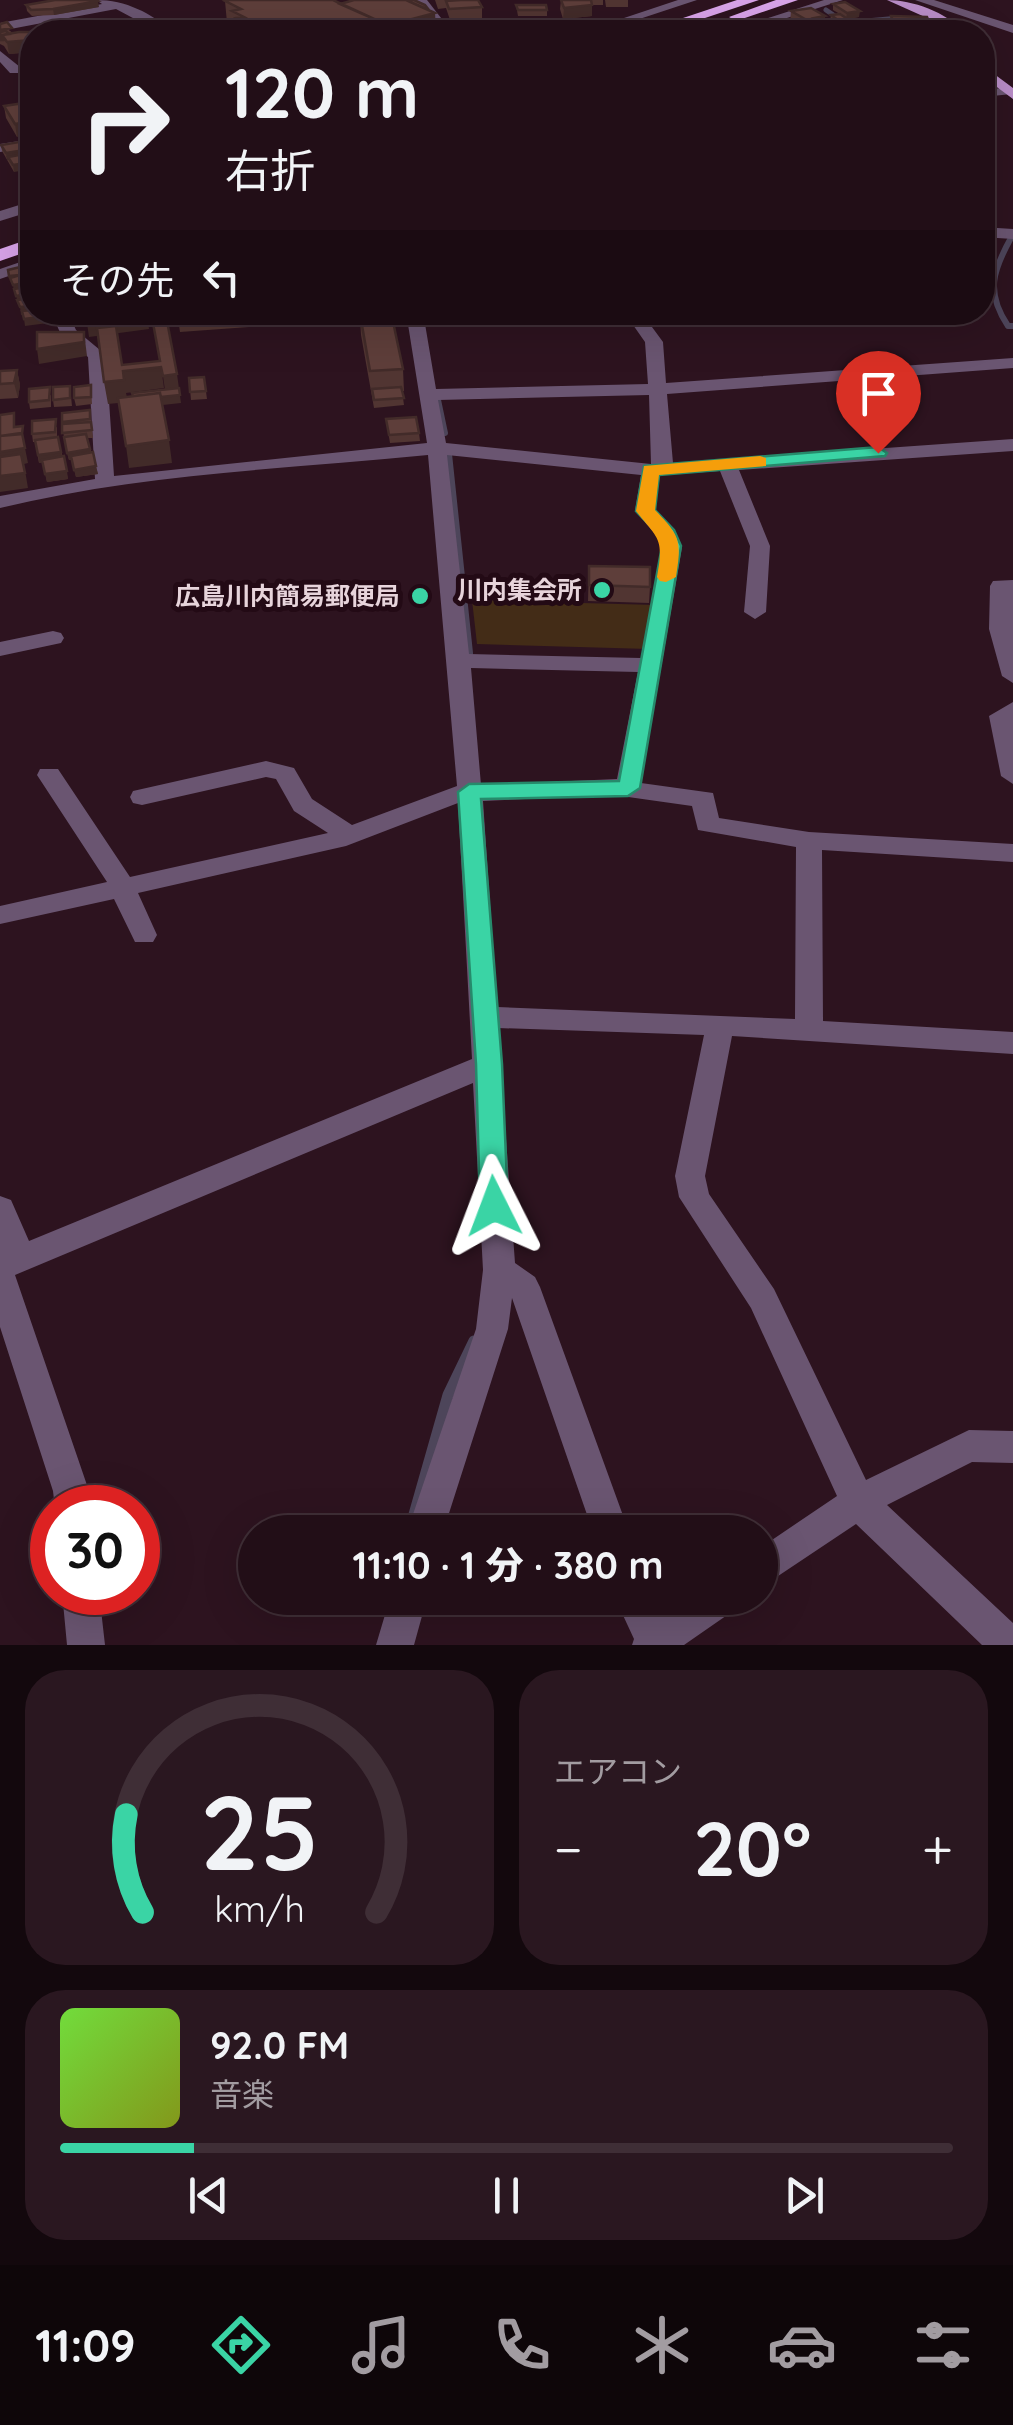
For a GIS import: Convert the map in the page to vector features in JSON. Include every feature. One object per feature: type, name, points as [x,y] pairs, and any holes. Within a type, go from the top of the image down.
[{"type":"highway","points":[[688,20],[752,0]]},
{"type":"highway","points":[[726,20],[790,0]]},
{"type":"main road","points":[[893,0],[942,20]]},
{"type":"street","points":[[102,0],[134,10],[149,20]]},
{"type":"street","points":[[420,0],[436,20]]},
{"type":"street","points":[[623,20],[662,4],[691,0]]},
{"type":"street","points":[[771,20],[837,0]]},
{"type":"street","points":[[921,0],[984,20]]},
{"type":"street","points":[[38,20],[118,5]]},
{"type":"street","points":[[0,56],[15,70]]},
{"type":"street","points":[[64,325],[68,334],[96,355],[105,483]]},
{"type":"street","points":[[416,325],[436,448],[458,661],[489,1064],[491,1174],[499,1270],[492,1330],[430,1515]]},
{"type":"street","points":[[628,788],[672,546],[667,534],[645,511],[657,470],[658,388],[654,342],[642,325]]},
{"type":"street","points":[[428,394],[658,388],[1013,363]]},
{"type":"street","points":[[0,502],[105,483],[436,448],[657,470],[1013,445]]},
{"type":"street","points":[[727,465],[760,546],[756,612]]},
{"type":"street","points":[[1013,586],[1001,586],[1000,629],[1013,676]]},
{"type":"street","points":[[0,649],[53,638]]},
{"type":"street","points":[[458,661],[650,665]]},
{"type":"street","points":[[1013,709],[1001,716],[1013,776]]},
{"type":"street","points":[[142,798],[266,769],[285,774],[304,805],[349,836]]},
{"type":"street","points":[[49,776],[123,890],[144,936]]},
{"type":"street","points":[[0,915],[349,836],[469,792],[628,788],[704,799],[707,824],[809,841],[1013,853]]},
{"type":"street","points":[[809,841],[809,1030]]},
{"type":"street","points":[[485,1017],[720,1024],[1013,1044]]},
{"type":"street","points":[[720,1024],[690,1176],[694,1197],[763,1299],[858,1502],[1009,1645]]},
{"type":"street","points":[[6,1268],[489,1064]]},
{"type":"street","points":[[0,1208],[6,1268],[70,1485]]},
{"type":"street","points":[[499,1270],[524,1287],[606,1515]]},
{"type":"street","points":[[778,1558],[858,1502],[970,1446],[1013,1447]]},
{"type":"street","points":[[83,1615],[86,1645]]},
{"type":"street","points":[[395,1645],[404,1615]]},
{"type":"street","points":[[641,1615],[654,1644],[696,1615]]},
{"type":"shaded area","points":[[472,600],[656,605],[649,649],[477,644]]},
{"type":"building","points":[[55,0],[98,1],[53,9],[31,10],[26,5]]},
{"type":"building","points":[[333,0],[377,20],[241,20],[237,18],[244,17],[232,11],[241,9],[225,1]]},
{"type":"building","points":[[354,0],[406,0],[435,13],[408,20],[376,20],[340,4]]},
{"type":"building","points":[[478,0],[482,7],[449,9],[446,1]]},
{"type":"building","points":[[561,0],[591,0],[592,5],[564,8]]},
{"type":"building","points":[[845,2],[860,11],[847,13],[833,4]]},
{"type":"building","points":[[516,5],[546,5],[547,10],[518,10]]},
{"type":"building","points":[[811,8],[825,16],[807,20],[791,11]]},
{"type":"building","points":[[891,16],[928,20],[892,20]]},
{"type":"building","points":[[20,32],[20,41],[7,42],[2,35]]},
{"type":"building","points":[[20,104],[20,123],[15,124],[4,106]]},
{"type":"building","points":[[20,142],[20,151],[6,153],[1,145]]},
{"type":"building","points":[[20,155],[20,164],[13,165],[8,157]]},
{"type":"building","points":[[20,267],[20,275],[9,276],[8,270]]},
{"type":"building","points":[[20,275],[20,284],[13,285],[10,278]]},
{"type":"building","points":[[153,325],[168,325],[177,374],[163,376],[161,367],[123,371],[124,380],[104,382],[97,328],[116,326],[122,365],[160,361]]},
{"type":"building","points":[[362,325],[394,325],[403,369],[370,371]]},
{"type":"building","points":[[37,332],[84,332],[84,342],[37,349]]},
{"type":"building","points":[[17,370],[14,383],[0,384],[0,371]]},
{"type":"building","points":[[204,377],[206,391],[190,392],[189,378]]},
{"type":"building","points":[[91,385],[91,397],[74,398],[74,387]]},
{"type":"building","points":[[70,386],[70,398],[53,400],[53,387]]},
{"type":"building","points":[[50,387],[49,400],[29,402],[29,389]]},
{"type":"building","points":[[401,387],[404,398],[374,400],[372,389]]},
{"type":"building","points":[[179,388],[180,395],[132,393]]},
{"type":"building","points":[[160,393],[169,440],[126,446],[118,398]]},
{"type":"building","points":[[90,410],[90,419],[62,422],[62,413]]},
{"type":"building","points":[[14,413],[14,427],[23,426],[22,434],[0,436],[0,415]]},
{"type":"building","points":[[416,417],[419,433],[389,435],[386,419]]},
{"type":"building","points":[[56,419],[55,432],[32,434],[32,421]]},
{"type":"building","points":[[91,422],[92,430],[62,433],[62,424]]},
{"type":"building","points":[[22,433],[25,448],[0,452],[0,436]]},
{"type":"building","points":[[86,434],[90,449],[67,453],[64,437]]},
{"type":"building","points":[[58,437],[61,452],[38,455],[35,440]]},
{"type":"building","points":[[93,452],[96,466],[74,470],[71,456]]},
{"type":"building","points":[[21,454],[25,473],[0,476],[0,457]]},
{"type":"building","points":[[64,456],[67,471],[45,474],[42,460]]},
{"type":"building","points":[[589,566],[650,567],[650,587],[589,585]]},
{"type":"waterway","points":[[826,10],[841,20]]},
{"type":"waterway","points":[[877,20],[899,18]]},
{"type":"waterway","points":[[995,276],[1012,236]]},
{"type":"waterway","points":[[995,297],[1008,326],[1013,326]]},
{"type":"waterway","points":[[437,395],[445,433]]},
{"type":"waterway","points":[[448,454],[469,653]]},
{"type":"waterway","points":[[414,1515],[448,1395],[474,1341]]},
{"type":"slow traffic","points":[[666,577],[672,546],[667,534],[645,511],[651,470],[760,462]]},
{"type":"place","name":"川内集会所","points":[[602,590]]},
{"type":"place","name":"広島川内簡易郵便局","points":[[420,596]]},
{"type":"route","points":[[494,1206],[489,1064],[469,792],[628,788],[672,546],[667,534],[645,511],[651,470],[878,453]]}]
